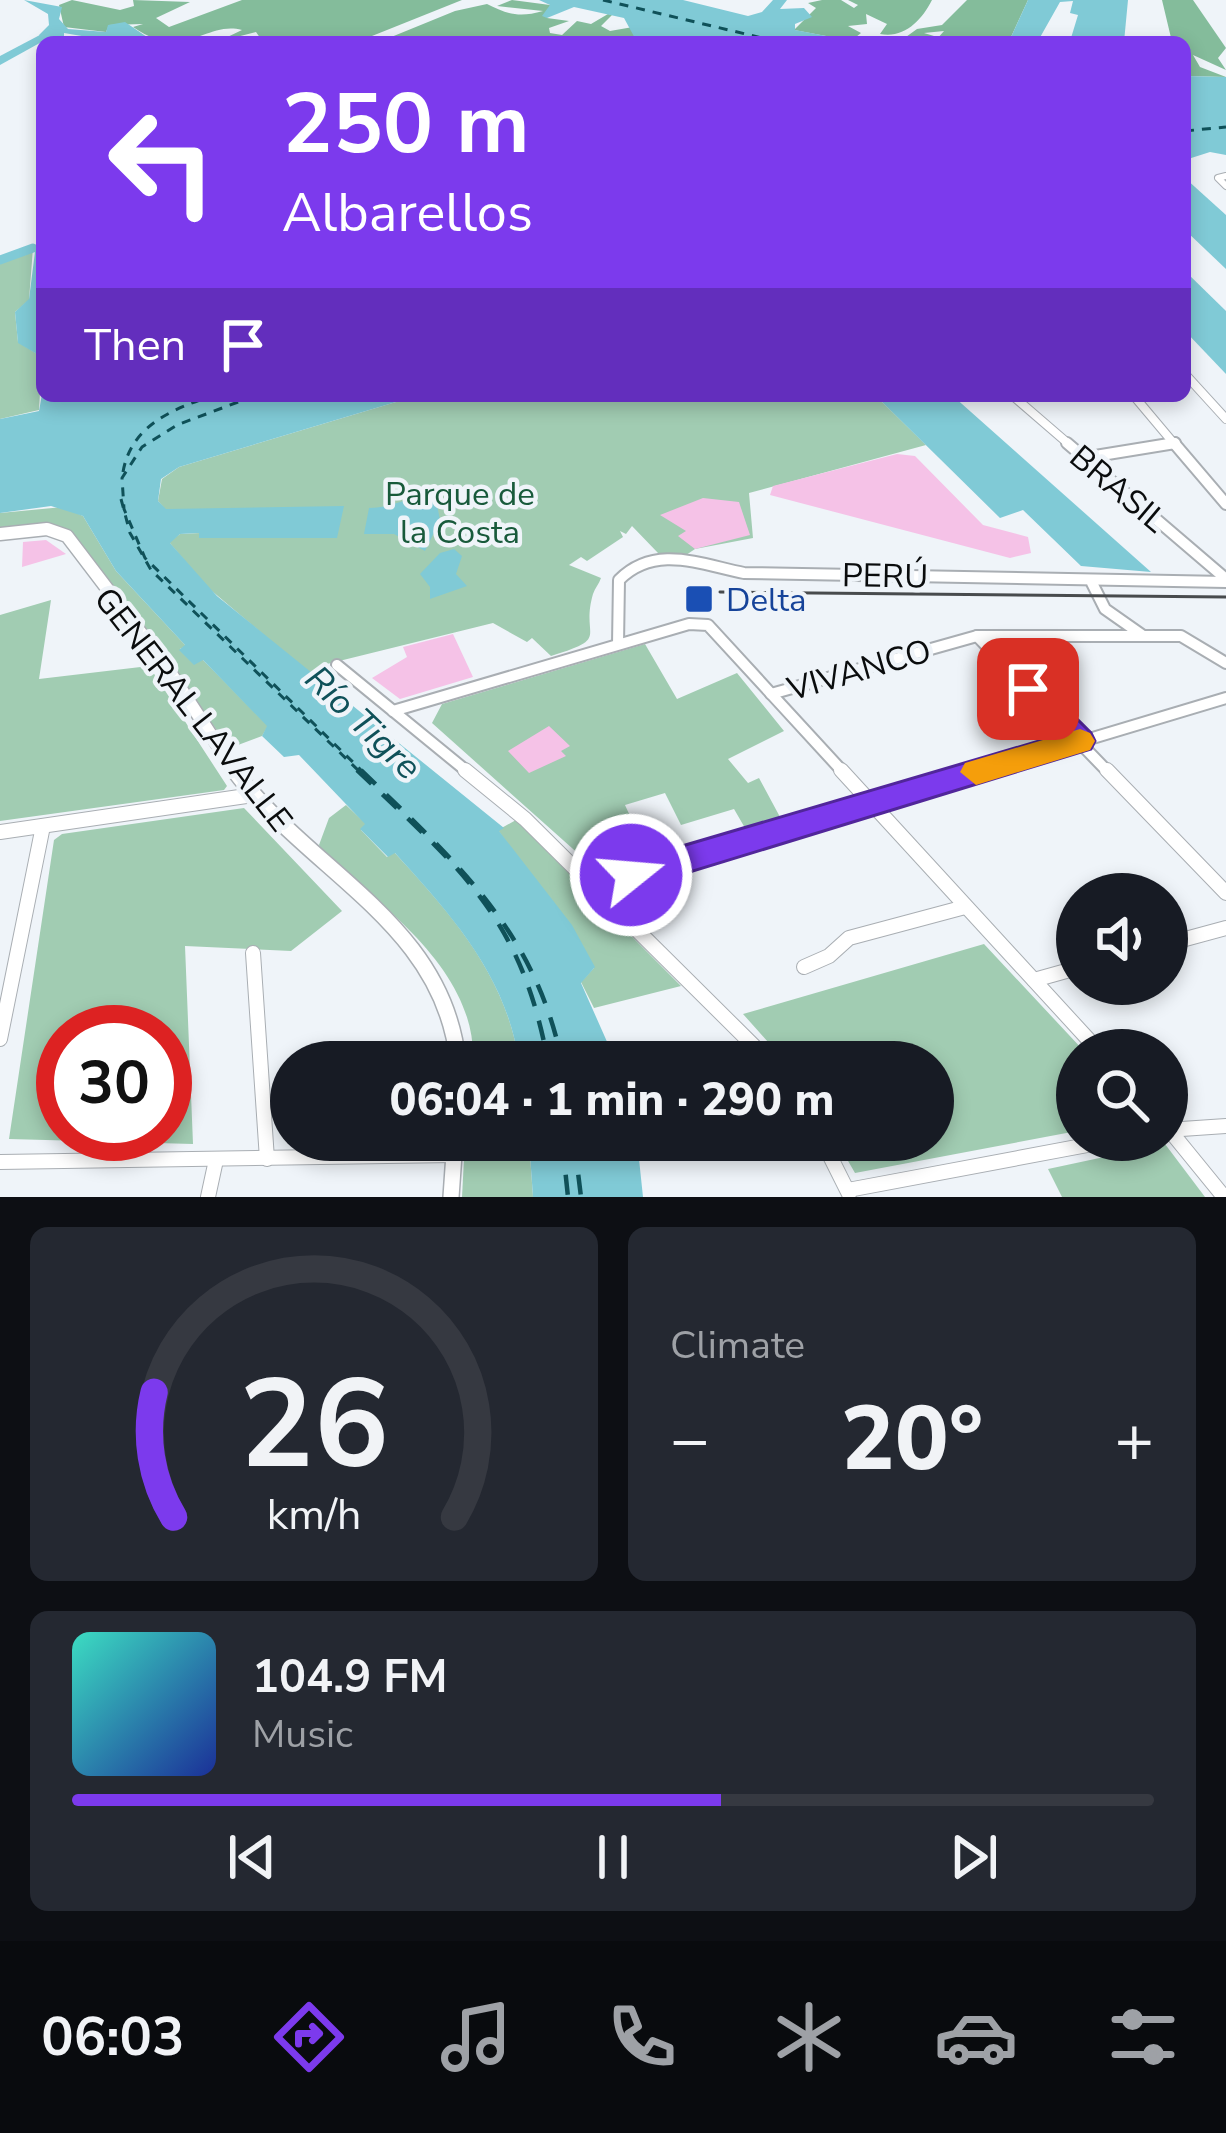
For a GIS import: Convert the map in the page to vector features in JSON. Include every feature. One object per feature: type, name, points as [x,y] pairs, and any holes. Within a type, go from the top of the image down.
[{"type":"street","points":[[1191,371],[1222,405],[1226,418]]},
{"type":"street","points":[[1191,379],[1222,405]]},
{"type":"street","name":"BRASIL","points":[[1020,402],[1226,581]]},
{"type":"street","points":[[1139,402],[1224,499]]},
{"type":"street","points":[[1084,458],[1175,443]]},
{"type":"street","points":[[1210,485],[1226,483]]},
{"type":"street","name":"GENERAL LAVALLE","points":[[0,534],[47,529],[67,536],[89,576],[164,664],[253,795],[410,945],[454,1009],[456,1041]]},
{"type":"street","name":"PERÚ","points":[[619,644],[619,580],[632,566],[654,558],[727,572],[1092,583],[1226,581]]},
{"type":"street","points":[[1092,583],[1105,609],[1143,636]]},
{"type":"street","points":[[393,711],[688,624],[712,628],[1079,1029]]},
{"type":"street","points":[[976,637],[1226,893]]},
{"type":"street","name":"VIVANCO","points":[[771,694],[976,637],[1190,639],[1226,663]]},
{"type":"street","points":[[337,665],[525,820],[749,1041]]},
{"type":"street","points":[[591,887],[1226,698]]},
{"type":"street","points":[[0,832],[253,795]]},
{"type":"street","points":[[0,1039],[43,826]]},
{"type":"street","points":[[804,967],[829,956],[849,938],[965,907]]},
{"type":"street","points":[[1188,938],[1226,928]]},
{"type":"street","points":[[253,953],[267,1159]]},
{"type":"street","points":[[1034,980],[1056,974]]},
{"type":"street","points":[[1188,1128],[1226,1126]]},
{"type":"street","points":[[832,1161],[849,1194],[1056,1152]]},
{"type":"street","points":[[1188,1153],[1224,1197]]},
{"type":"street","points":[[0,1162],[270,1159]]},
{"type":"street","points":[[208,1197],[216,1160]]},
{"type":"street","points":[[451,1197],[453,1161]]},
{"type":"green space","points":[[72,0],[120,10],[134,6],[133,0],[190,2],[156,18],[169,27],[242,0],[462,0],[372,36],[259,36],[256,32],[230,36],[242,30],[229,28],[197,36],[149,36],[133,27],[143,24],[109,25],[106,32],[64,27],[59,5]]},
{"type":"green space","points":[[512,0],[550,5],[547,18],[569,21],[549,28],[550,33],[562,35],[577,21],[591,24],[608,14],[612,15],[601,26],[610,31],[633,27],[635,36],[394,36],[455,11],[487,4],[514,14],[543,11],[497,6]]},
{"type":"green space","points":[[841,0],[854,8],[858,5],[848,0],[932,0],[917,21],[897,34],[880,34],[887,24],[866,14],[867,24],[848,26],[861,33],[857,36],[794,30],[816,8],[808,3]]},
{"type":"green space","points":[[967,0],[1028,0],[1011,36],[940,36],[944,31],[924,33],[934,36],[907,36],[917,29],[942,25]]},
{"type":"green space","points":[[1162,0],[1193,0],[1226,48],[1218,58],[1226,70],[1193,55],[1200,67],[1226,77],[1191,76],[1191,36],[1171,36]]},
{"type":"green space","points":[[33,248],[29,300],[15,312],[18,342],[36,353],[39,402],[39,410],[0,419],[0,260]]},
{"type":"green space","name":"Parque de la Costa","points":[[396,402],[882,402],[926,445],[749,493],[753,538],[695,549],[686,555],[658,553],[632,526],[626,534],[620,531],[623,537],[587,561],[581,557],[569,565],[601,578],[593,594],[588,640],[570,650],[551,656],[532,638],[527,642],[493,623],[327,664],[310,674],[206,586],[169,542],[180,534],[200,533],[336,538],[165,509],[158,501],[162,479],[179,467]]},
{"type":"green space","points":[[63,507],[83,516],[116,571],[186,646],[180,649],[203,660],[268,726],[262,736],[230,748],[71,533],[0,532],[0,513]]},
{"type":"green space","points":[[51,600],[39,679],[149,666],[227,786],[224,790],[0,821],[0,615]]},
{"type":"green space","points":[[645,644],[677,699],[737,673],[784,731],[728,759],[748,783],[759,778],[780,817],[745,828],[734,809],[681,825],[665,793],[625,805],[641,840],[582,857],[432,723],[442,704]]},
{"type":"green space","points":[[346,805],[366,824],[361,830],[387,857],[394,852],[456,923],[489,974],[514,1041],[471,1041],[460,1000],[424,945],[324,855],[319,845],[329,818]]},
{"type":"green space","points":[[244,808],[342,911],[291,951],[185,946],[187,1005],[36,1005],[36,1140],[9,1139],[54,840],[62,834]]},
{"type":"green space","points":[[516,820],[681,986],[594,1008],[581,982],[594,968],[498,830]]},
{"type":"green space","points":[[984,944],[1063,1029],[1056,1029],[1056,1135],[954,1154],[954,1041],[767,1041],[743,1014]]},
{"type":"green space","points":[[464,1161],[530,1161],[533,1197],[462,1197]]},
{"type":"green space","points":[[848,1161],[918,1161],[855,1173]]},
{"type":"green space","points":[[1085,1161],[1178,1161],[1205,1197],[1062,1197],[1048,1169]]},
{"type":"water","points":[[24,0],[62,7],[59,19],[68,29],[106,32],[108,25],[125,22],[146,36],[40,36],[49,25],[48,14]]},
{"type":"water","points":[[539,0],[683,0],[748,16],[762,12],[773,0],[787,0],[780,9],[804,8],[812,17],[795,24],[795,30],[826,36],[634,36],[624,18],[574,7],[542,16],[550,5]]},
{"type":"water","points":[[1028,0],[1128,0],[1125,36],[1072,36],[1078,15],[1070,13],[1073,1],[1060,2],[1041,36],[1011,36]]},
{"type":"water","points":[[1191,76],[1226,77],[1226,155],[1210,152],[1191,158]]},
{"type":"water","points":[[1191,183],[1226,215],[1226,269],[1191,236]]},
{"type":"water","points":[[36,244],[36,354],[18,343],[15,312],[29,299]]},
{"type":"water","points":[[1191,277],[1226,311],[1226,374],[1191,337]]},
{"type":"water","name":"Río Tigre","points":[[41,402],[396,402],[179,467],[161,479],[158,501],[166,509],[344,506],[337,538],[199,538],[199,533],[180,534],[170,543],[217,596],[504,828],[499,831],[572,925],[595,967],[581,983],[607,1041],[514,1041],[489,974],[437,900],[395,853],[388,857],[360,829],[365,824],[299,755],[284,757],[262,736],[267,726],[203,660],[194,665],[179,650],[185,645],[116,571],[83,516],[51,506],[0,513],[0,419],[39,411]]},
{"type":"water","points":[[882,402],[960,402],[1151,572],[1081,566],[1023,510],[1000,518]]},
{"type":"water","points":[[434,489],[440,520],[425,551],[394,534],[364,534],[369,508]]},
{"type":"water","points":[[454,549],[462,556],[456,574],[467,586],[430,599],[430,587],[420,574],[440,553]]},
{"type":"water","points":[[530,1161],[639,1161],[643,1197],[533,1197]]},
{"type":"building","points":[[897,454],[915,456],[983,525],[1028,537],[1031,553],[1010,558],[770,495],[773,486]]},
{"type":"building","points":[[703,498],[739,502],[750,535],[695,549],[678,536],[686,531],[660,515]]},
{"type":"building","points":[[46,540],[66,554],[22,567],[23,542]]},
{"type":"building","points":[[453,634],[473,677],[400,699],[372,678],[407,657],[403,647]]},
{"type":"building","points":[[549,726],[570,746],[561,751],[566,756],[529,773],[508,751]]},
{"type":"waterway","points":[[46,36],[59,29]]},
{"type":"waterway","points":[[0,61],[36,41]]},
{"type":"waterway","points":[[0,260],[33,248]]},
{"type":"ferry route","points":[[603,0],[754,36]]},
{"type":"ferry route","points":[[1191,130],[1226,127]]},
{"type":"ferry route","points":[[123,472],[127,456],[144,431],[195,402]]},
{"type":"ferry route","points":[[238,402],[177,425],[142,447],[122,478],[124,509],[145,558],[364,773]]},
{"type":"ferry route","points":[[121,499],[130,533],[151,570],[361,773]]},
{"type":"ferry route","points":[[357,770],[456,867],[481,898],[521,968],[543,1041]]},
{"type":"ferry route","points":[[361,770],[486,900],[532,973],[556,1041]]},
{"type":"ferry route","points":[[564,1161],[568,1197]]},
{"type":"ferry route","points":[[577,1161],[581,1197]]},
{"type":"tram line","points":[[720,592],[1226,597]]},
{"type":"slow traffic","points":[[976,772],[1080,741]]},
{"type":"place","name":"Delta","points":[[699,599]]},
{"type":"route","points":[[631,875],[1080,741],[1028,689]]}]
